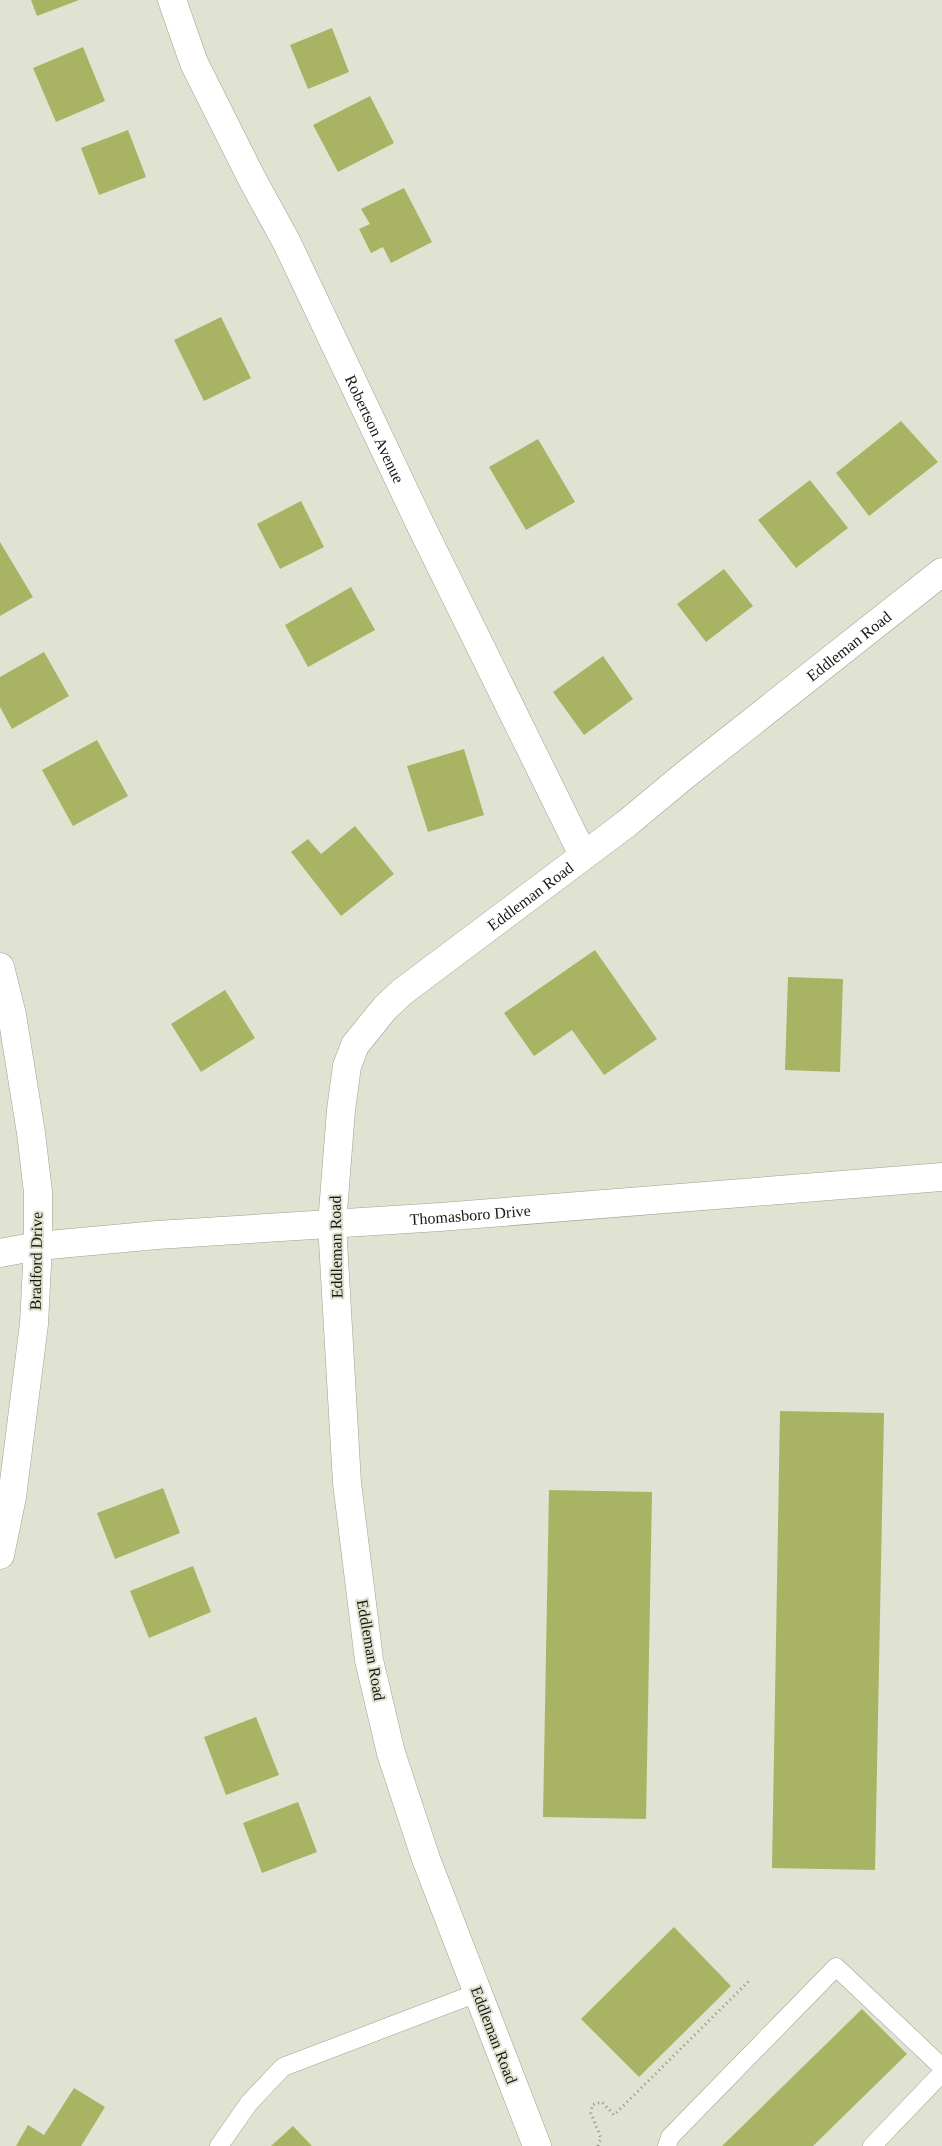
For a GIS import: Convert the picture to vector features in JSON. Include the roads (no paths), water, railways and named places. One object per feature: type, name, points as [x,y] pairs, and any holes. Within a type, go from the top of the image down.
[{"type":"street","name":"Robertson Avenue","points":[[172,0],[194,63],[252,179],[287,243],[417,518],[583,855]]},
{"type":"street","name":"Eddleman Road","points":[[537,2146],[426,1859],[391,1753],[369,1660],[347,1483],[332,1224],[341,1110],[347,1066],[355,1044],[385,1008],[402,992],[626,824],[685,775],[942,572]]},
{"type":"street","name":"Bradford Drive","points":[[0,967],[12,1015],[31,1133],[38,1192],[38,1246],[33,1334],[12,1497],[0,1555]]},
{"type":"street","name":"Thomasboro Drive","points":[[0,1253],[38,1246],[157,1235],[440,1217],[942,1176]]},
{"type":"lane","points":[[667,2146],[670,2137],[836,1967],[942,2067]]},
{"type":"lane","points":[[219,2146],[249,2103],[283,2067],[477,1993]]},
{"type":"lane","points":[[872,2146],[942,2073]]}]
